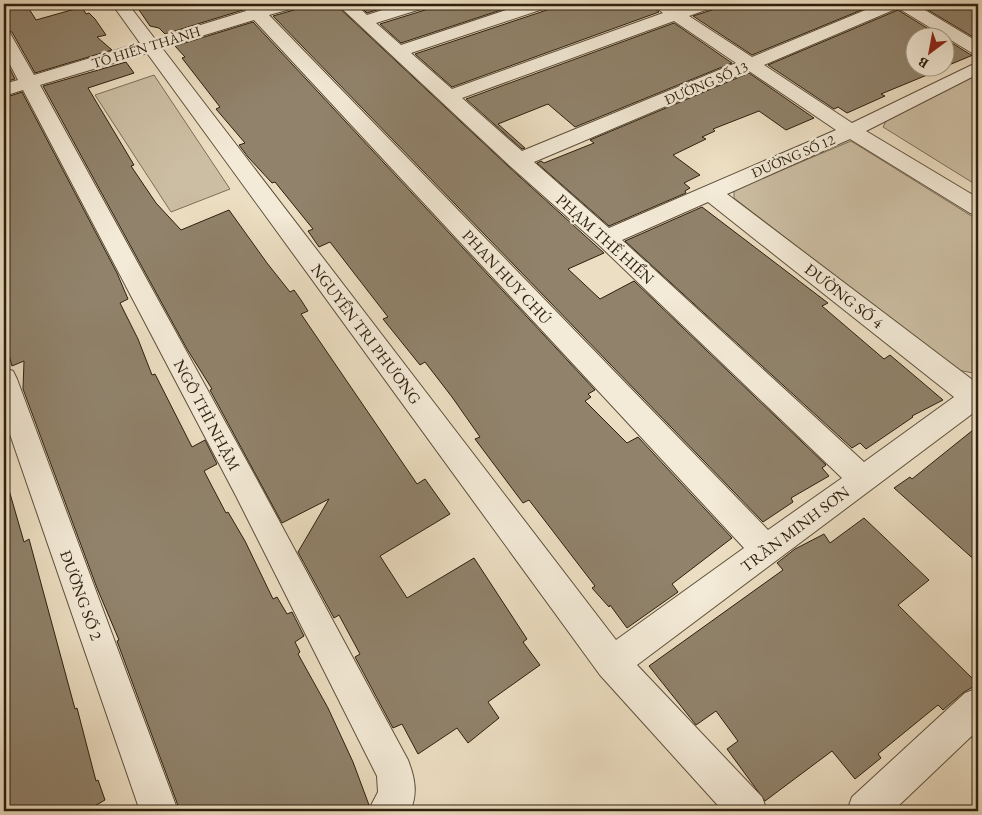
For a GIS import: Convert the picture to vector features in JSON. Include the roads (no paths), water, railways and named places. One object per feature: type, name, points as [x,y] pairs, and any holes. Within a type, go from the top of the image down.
[{"type":"street","name":"NGUYỂN TRI PHƯƠNG","points":[[120,4],[612,663],[748,811]]},
{"type":"street","name":"TÔ HIẾN THÀNH","points":[[16,86],[151,45],[253,8],[288,4]]},
{"type":"street","name":"PHẠM THẾ HIỂN","points":[[345,4],[517,161],[608,240],[862,478]]},
{"type":"street","points":[[364,21],[418,4]]},
{"type":"street","points":[[398,52],[540,4]]},
{"type":"street","points":[[660,4],[852,131],[978,208]]},
{"type":"street","points":[[448,98],[705,4]]},
{"type":"street","name":"ĐƯỜNG SỐ 13","points":[[517,161],[894,4]]},
{"type":"street","points":[[903,4],[978,49]]},
{"type":"street","name":"PHAN HUY CHÚ","points":[[253,8],[766,550]]},
{"type":"street","name":"NGÔ THÌ NHẬM","points":[[4,37],[16,86],[246,487],[396,773],[392,804]]},
{"type":"street","name":"ĐƯỜNG SỐ 12","points":[[608,240],[608,237],[709,191],[852,131],[978,67]]},
{"type":"street","name":"ĐƯỜNG SỐ 4","points":[[709,191],[977,398]]},
{"type":"street","name":"ĐƯỜNG SỐ 2","points":[[4,379],[159,811]]},
{"type":"street","name":"TRẦN MINH SƠN","points":[[612,663],[862,478],[977,398]]},
{"type":"street","points":[[866,811],[978,706]]}]
